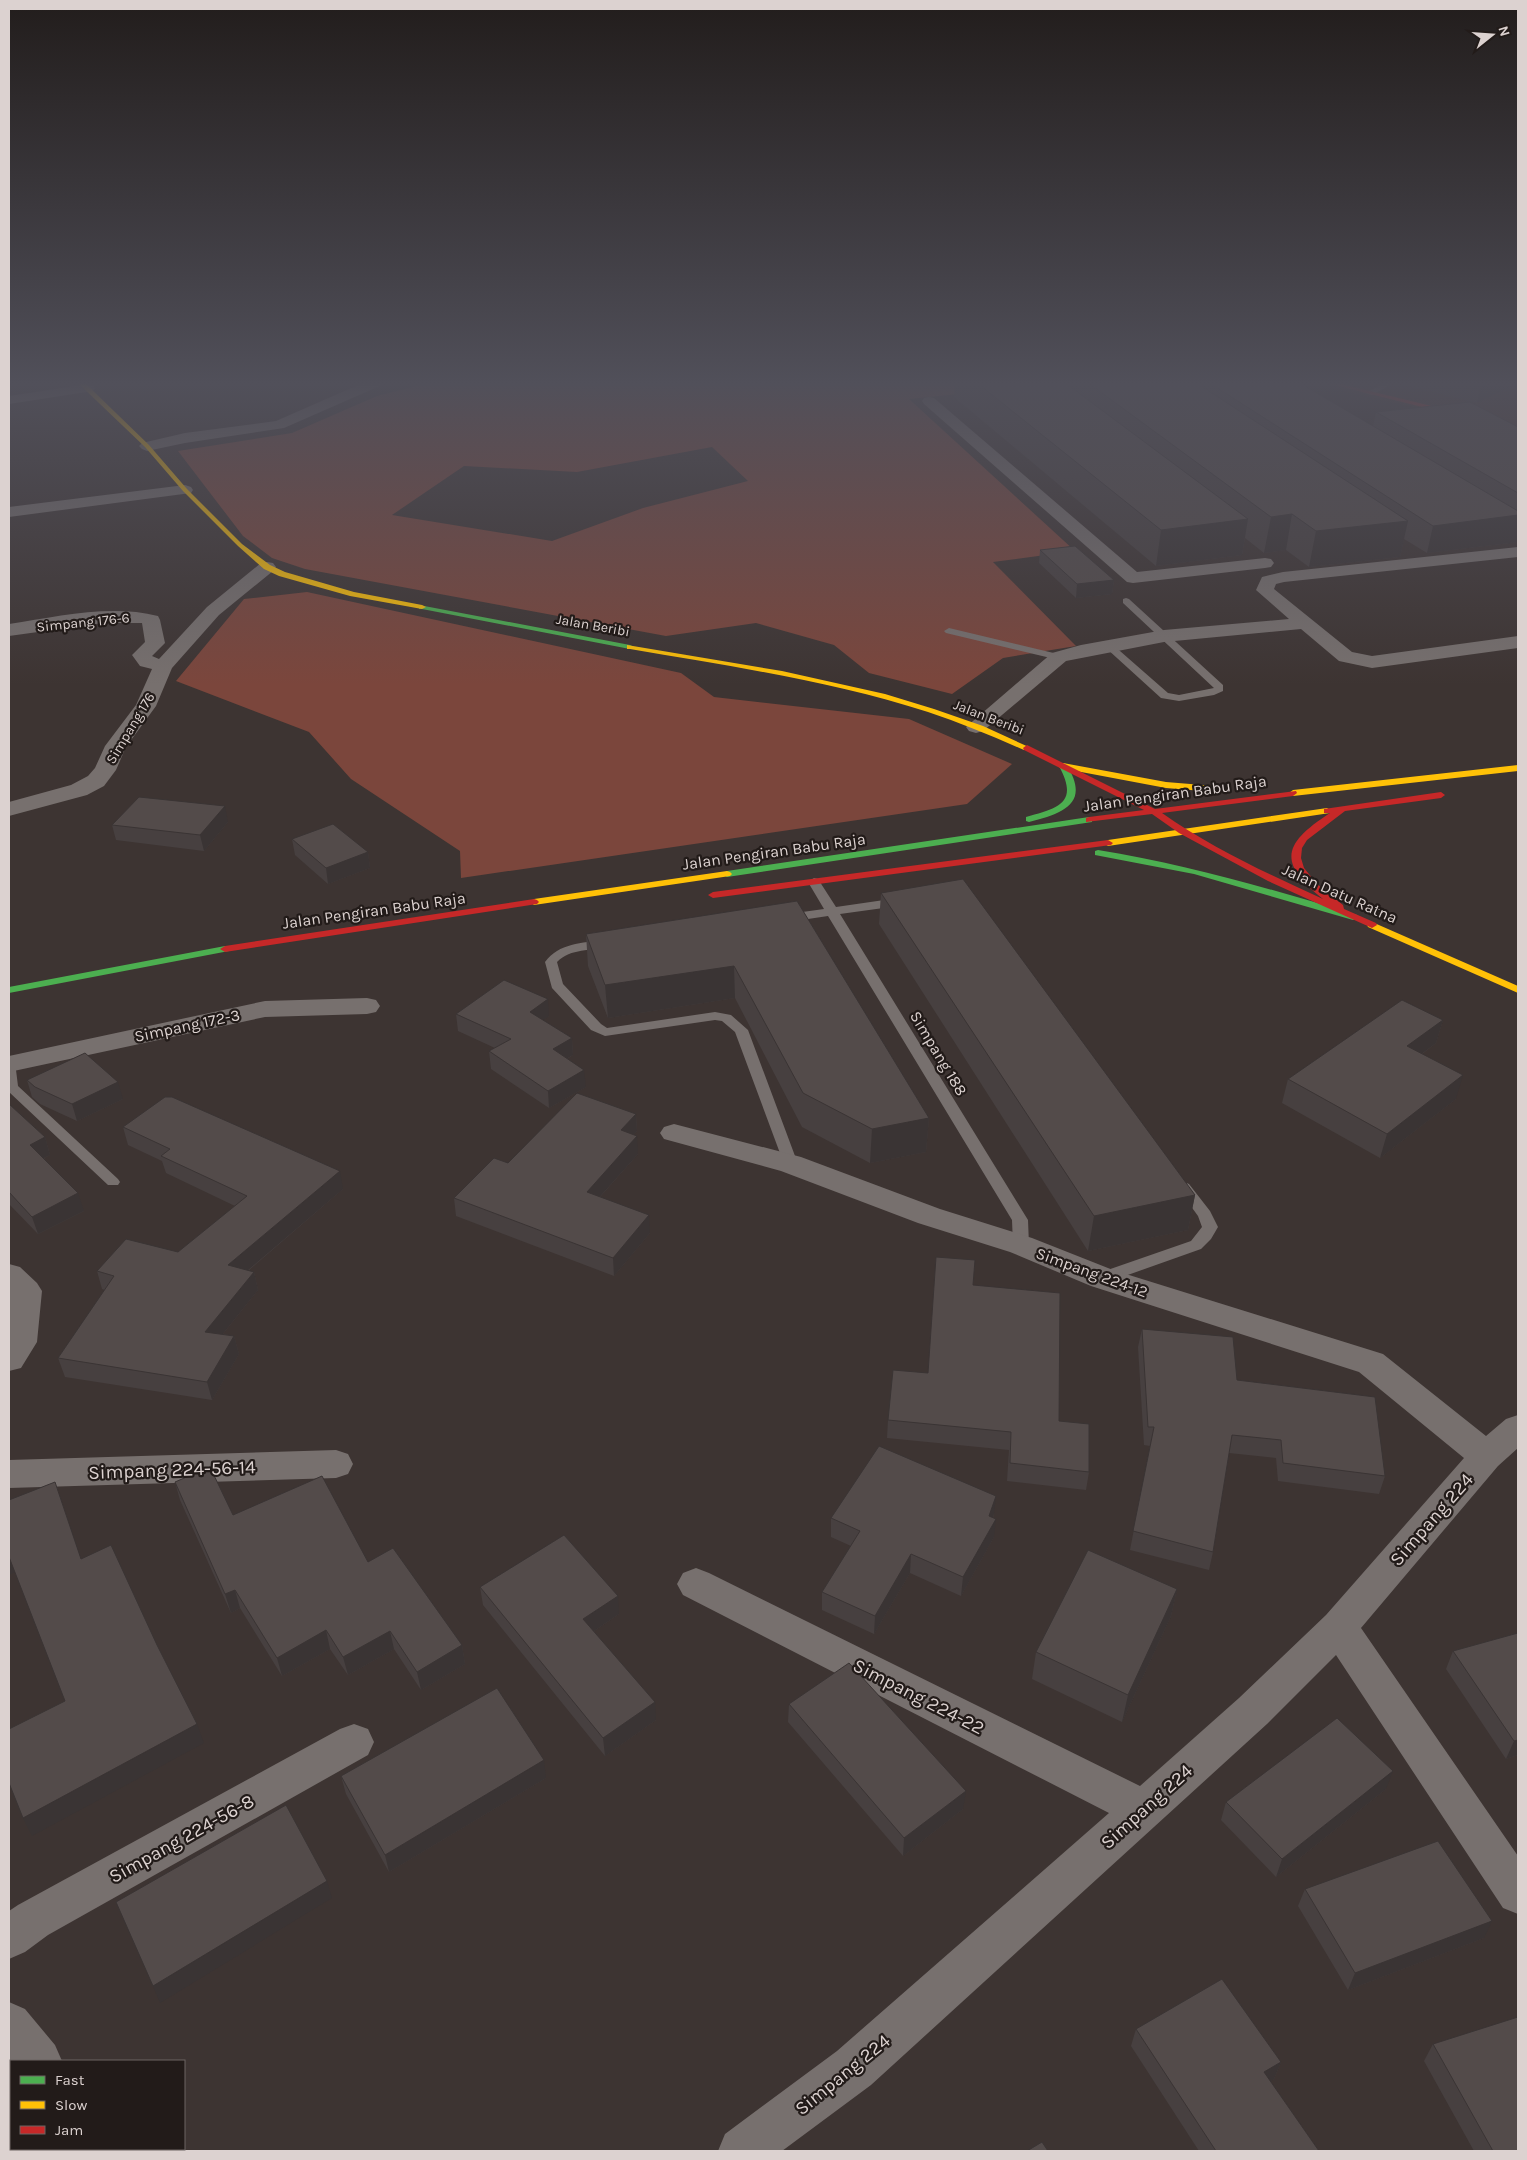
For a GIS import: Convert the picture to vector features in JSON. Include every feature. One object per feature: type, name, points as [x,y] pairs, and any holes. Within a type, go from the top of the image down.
[{"type":"main road","name":"Jalan Beribi","points":[[179,483],[240,545],[267,567],[282,574],[352,594],[584,639],[742,665],[827,682],[907,704],[976,726],[1063,766],[1155,812]]},
{"type":"main road","points":[[1063,766],[1166,785],[1200,789],[1241,791],[1325,789]]},
{"type":"main road","points":[[891,850],[1049,814],[1071,798],[1075,786],[1071,776],[1063,766]]},
{"type":"main road","name":"Jalan Pengiran Babu Raja","points":[[9,990],[249,944],[1155,812],[1325,789],[1518,768]]},
{"type":"main road","points":[[698,897],[1058,850],[1182,830],[1450,794]]},
{"type":"main road","points":[[1344,808],[1301,842],[1298,850],[1298,864],[1304,876],[1317,890],[1353,917]]},
{"type":"main road","name":"Jalan Datu Ratna","points":[[1155,812],[1182,830],[1270,879],[1518,990]]},
{"type":"main road","points":[[1058,850],[1148,859],[1185,867],[1353,917]]},
{"type":"main road","name":"Jalan Pengiran Babu Raja","points":[[343,943],[381,937]]},
{"type":"main road","name":"Jalan Pengiran Babu Raja","points":[[38,985],[230,960]]},
{"type":"street","points":[[1023,483],[1133,578],[1265,563]]},
{"type":"street","points":[[9,512],[185,490]]},
{"type":"street","points":[[1250,551],[1283,577]]},
{"type":"street","points":[[1408,551],[1424,562]]},
{"type":"street","points":[[1518,552],[1283,577],[1268,581],[1265,590],[1346,657],[1372,662],[1518,642]]},
{"type":"street","name":"Simpang 176","points":[[9,809],[79,790],[96,781],[105,770],[116,746],[146,706],[164,666],[213,611],[267,567]]},
{"type":"street","name":"Simpang 176-6","points":[[9,630],[122,616],[145,617],[152,620],[155,643],[142,655],[147,662],[164,666]]},
{"type":"street","points":[[976,726],[1059,658],[1164,636],[1305,624]]},
{"type":"street","name":"Simpang 172-3","points":[[9,1064],[265,1009],[367,1006]]},
{"type":"street","name":"Simpang 224-12","points":[[674,1133],[791,1164],[929,1216],[1020,1245],[1102,1278],[1371,1363],[1486,1456]]},
{"type":"street","points":[[9,1275],[26,1291],[21,1342],[9,1359]]},
{"type":"street","name":"Simpang 224","points":[[742,2151],[854,2068],[1142,1808],[1253,1711],[1339,1627],[1486,1456],[1518,1428]]},
{"type":"street","name":"Simpang 224-56-14","points":[[9,1474],[336,1464]]},
{"type":"street","name":"Simpang 224-22","points":[[696,1584],[1142,1808]]},
{"type":"street","points":[[1339,1627],[1518,1893]]},
{"type":"street","name":"Simpang 224-56-8","points":[[9,1937],[33,1920],[354,1742]]},
{"type":"street","points":[[9,2025],[38,2060]]},
{"type":"lane","points":[[1109,646],[1164,696],[1179,698],[1219,690],[1219,686],[1126,601]]},
{"type":"lane","points":[[949,631],[1059,658]]},
{"type":"lane","name":"Simpang 188","points":[[814,882],[1020,1220],[1020,1245]]},
{"type":"lane","points":[[773,920],[911,901]]},
{"type":"lane","points":[[615,942],[565,950],[557,954],[551,962],[557,985],[596,1027],[605,1032],[715,1016],[726,1018],[740,1030],[791,1164]]},
{"type":"lane","points":[[9,1070],[12,1088],[113,1182]]},
{"type":"lane","points":[[1102,1278],[1196,1245],[1206,1235],[1210,1227],[1205,1215],[1176,1176]]},
{"type":"shaded area","points":[[202,483],[439,483],[392,515],[552,541],[643,508],[741,483],[1001,483],[1075,551],[993,562],[1076,646],[1003,658],[952,694],[869,673],[834,645],[756,623],[666,636],[305,569],[272,558],[243,536]]},
{"type":"shaded area","points":[[307,592],[681,673],[714,697],[909,719],[1012,764],[967,804],[461,878],[460,851],[351,779],[309,732],[176,681],[244,599]]},
{"type":"building","points":[[1102,483],[1199,483],[1248,519],[1161,530]]},
{"type":"building","points":[[1224,483],[1349,483],[1408,521],[1316,531],[1292,514],[1271,517]]},
{"type":"building","points":[[1366,483],[1470,483],[1518,511],[1518,515],[1433,526]]},
{"type":"building","points":[[1500,483],[1518,483],[1518,493]]},
{"type":"building","points":[[1075,546],[1114,580],[1077,584],[1040,550]]},
{"type":"building","points":[[139,797],[225,806],[200,835],[112,825]]},
{"type":"building","points":[[333,824],[368,852],[326,868],[292,839]]},
{"type":"building","points":[[963,879],[1195,1195],[1094,1216],[881,893]]},
{"type":"building","points":[[797,901],[929,1118],[872,1129],[803,1093],[734,966],[605,985],[586,934]]},
{"type":"building","points":[[504,980],[548,999],[530,1012],[572,1038],[553,1049],[584,1070],[548,1091],[489,1051],[511,1039],[456,1014]]},
{"type":"building","points":[[1402,1000],[1443,1020],[1407,1046],[1463,1075],[1387,1134],[1288,1079]]},
{"type":"building","points":[[85,1053],[118,1082],[72,1104],[35,1087],[27,1080]]},
{"type":"building","points":[[577,1093],[636,1114],[621,1130],[637,1136],[587,1192],[649,1215],[613,1258],[454,1198],[494,1158],[508,1163]]},
{"type":"building","points":[[165,1097],[172,1097],[340,1171],[228,1265],[254,1272],[205,1332],[234,1336],[207,1382],[58,1358],[114,1276],[97,1271],[126,1239],[178,1252],[247,1196],[161,1156],[170,1149],[123,1127]]},
{"type":"building","points":[[9,1104],[45,1137],[30,1145],[78,1193],[32,1217],[9,1192]]},
{"type":"building","points":[[936,1257],[975,1260],[973,1285],[1060,1293],[1059,1421],[1089,1424],[1089,1472],[1010,1463],[1011,1432],[888,1420],[893,1370],[928,1373]]},
{"type":"building","points":[[1142,1329],[1233,1337],[1237,1380],[1375,1397],[1385,1476],[1283,1463],[1281,1440],[1232,1435],[1213,1552],[1133,1531],[1154,1427],[1148,1427]]},
{"type":"building","points":[[879,1446],[996,1496],[989,1516],[996,1519],[963,1577],[911,1554],[875,1616],[822,1592],[860,1531],[831,1518]]},
{"type":"building","points":[[210,1467],[233,1515],[322,1476],[368,1562],[393,1548],[462,1645],[417,1672],[390,1631],[343,1657],[326,1630],[277,1658],[235,1590],[225,1594],[175,1482]]},
{"type":"building","points":[[55,1482],[81,1559],[111,1545],[157,1645],[197,1724],[23,1818],[9,1783],[9,1729],[65,1701],[9,1557],[9,1500]]},
{"type":"building","points":[[564,1535],[618,1596],[583,1619],[655,1702],[603,1738],[480,1587]]},
{"type":"building","points":[[1088,1550],[1177,1589],[1128,1695],[1036,1652]]},
{"type":"building","points":[[1518,1633],[1518,1740],[1514,1741],[1453,1651]]},
{"type":"building","points":[[849,1663],[966,1791],[904,1838],[789,1704]]},
{"type":"building","points":[[497,1688],[544,1760],[385,1855],[341,1776]]},
{"type":"building","points":[[1337,1718],[1393,1771],[1282,1859],[1226,1802]]},
{"type":"building","points":[[286,1805],[327,1881],[153,1986],[116,1902]]},
{"type":"building","points":[[1438,1841],[1492,1921],[1355,1973],[1305,1889]]},
{"type":"building","points":[[1222,1979],[1281,2062],[1264,2072],[1319,2151],[1216,2151],[1136,2029]]},
{"type":"building","points":[[1518,2017],[1518,2151],[1493,2151],[1433,2044]]},
{"type":"building","points":[[1042,2142],[1048,2151],[1027,2151]]},
{"type":"traffic: fast","points":[[422,607],[630,647]]},
{"type":"traffic: fast","points":[[1029,819],[1051,812],[1067,803],[1071,796],[1072,788],[1070,778],[1063,766]]},
{"type":"traffic: fast","points":[[727,874],[1089,820]]},
{"type":"traffic: fast","points":[[1098,853],[1163,864],[1259,888],[1353,917]]},
{"type":"traffic: fast","points":[[9,990],[225,949]]},
{"type":"traffic: slow","points":[[179,483],[240,545],[267,567],[282,574],[353,594],[422,607]]},
{"type":"traffic: slow","points":[[630,647],[782,673],[882,696],[932,710],[1027,748]]},
{"type":"traffic: slow","points":[[1063,766],[1166,785],[1227,790]]},
{"type":"traffic: slow","points":[[1293,793],[1518,768]]},
{"type":"traffic: slow","points":[[1108,843],[1327,811]]},
{"type":"traffic: slow","points":[[534,902],[727,874]]},
{"type":"traffic: slow","points":[[1372,925],[1518,990]]},
{"type":"traffic: jam","points":[[1027,748],[1155,812],[1182,831],[1271,879],[1372,925]]},
{"type":"traffic: jam","points":[[1089,820],[1293,793]]},
{"type":"traffic: jam","points":[[1327,811],[1441,795]]},
{"type":"traffic: jam","points":[[1340,907],[1305,877],[1299,868],[1296,858],[1297,848],[1303,838],[1341,810]]},
{"type":"traffic: jam","points":[[713,895],[1108,843]]},
{"type":"traffic: jam","points":[[225,949],[534,902]]}]
